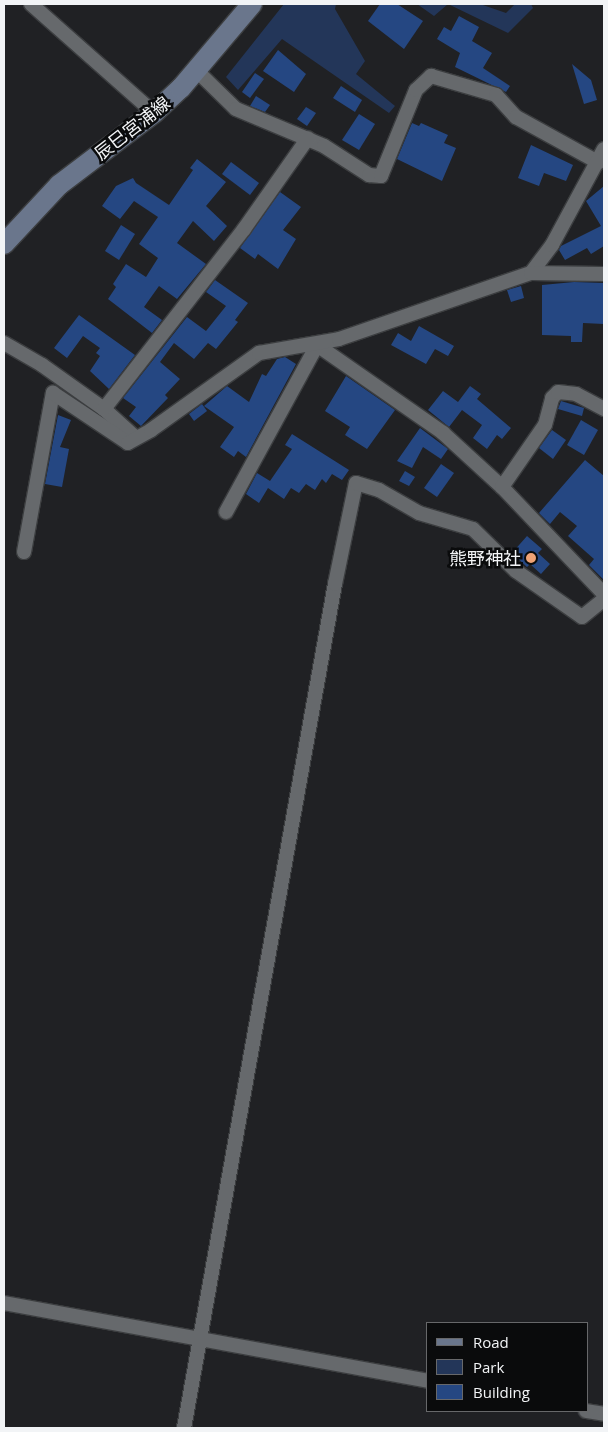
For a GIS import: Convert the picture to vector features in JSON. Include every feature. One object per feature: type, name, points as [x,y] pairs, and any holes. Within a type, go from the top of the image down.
[{"type":"main road","name":"辰巳宮浦線","points":[[4,244],[59,185],[154,113],[197,71],[252,4]]},
{"type":"street","points":[[31,4],[154,113]]},
{"type":"street","points":[[197,71],[236,109],[265,123],[308,138],[369,175],[381,176],[416,90],[431,76],[496,96],[526,123],[598,162]]},
{"type":"street","points":[[104,410],[244,229],[308,138]]},
{"type":"street","points":[[532,272],[552,245],[604,149]]},
{"type":"street","points":[[24,552],[53,393],[128,443],[135,437],[152,430],[259,353],[317,345],[532,272],[604,274]]},
{"type":"street","points":[[4,343],[36,361],[104,410],[135,437]]},
{"type":"street","points":[[317,345],[419,414],[502,487],[604,594]]},
{"type":"street","points":[[226,512],[317,345]]},
{"type":"street","points":[[502,487],[545,425],[552,398],[558,392],[576,394],[604,409]]},
{"type":"street","points":[[184,1428],[335,584],[356,483],[379,490],[419,513],[473,529],[516,570],[582,617],[604,598]]},
{"type":"street","points":[[4,1303],[426,1381]]},
{"type":"street","points":[[588,1411],[604,1414]]},
{"type":"green space","points":[[284,4],[336,4],[335,9],[365,61],[356,74],[395,106],[389,113],[282,39],[238,90],[226,77]]},
{"type":"green space","points":[[417,4],[448,4],[434,16]]},
{"type":"green space","points":[[448,4],[480,4],[506,13],[515,4],[531,4],[533,8],[508,33]]},
{"type":"building","points":[[380,4],[397,4],[423,21],[404,49],[368,21]]},
{"type":"building","points":[[459,16],[479,27],[472,41],[492,53],[483,68],[510,86],[506,92],[455,67],[460,53],[437,39],[444,27],[451,31]]},
{"type":"building","points":[[278,50],[306,74],[294,92],[263,71]]},
{"type":"building","points":[[572,64],[591,80],[597,100],[584,104]]},
{"type":"building","points":[[255,73],[264,79],[250,98],[242,92]]},
{"type":"building","points":[[341,86],[362,100],[355,112],[333,98]]},
{"type":"building","points":[[256,96],[270,105],[265,112],[250,106]]},
{"type":"building","points":[[306,107],[316,113],[307,126],[297,119]]},
{"type":"building","points":[[359,114],[375,124],[359,150],[342,140]]},
{"type":"building","points":[[412,123],[419,126],[421,123],[448,135],[444,143],[456,148],[442,181],[397,159]]},
{"type":"building","points":[[531,145],[573,165],[566,181],[544,173],[539,186],[518,178]]},
{"type":"building","points":[[197,159],[226,182],[206,206],[227,226],[214,241],[193,221],[177,243],[206,264],[177,299],[159,286],[144,307],[162,320],[152,333],[108,299],[116,287],[113,284],[126,264],[146,277],[158,258],[139,244],[158,217],[134,201],[120,219],[102,206],[116,186],[133,178],[136,183],[169,205],[193,170],[190,168]]},
{"type":"building","points":[[231,162],[259,183],[250,195],[222,174]]},
{"type":"building","points":[[604,186],[604,246],[591,254],[587,248],[565,260],[559,250],[561,246],[601,226],[586,201]]},
{"type":"building","points":[[280,192],[301,207],[283,230],[296,239],[278,269],[258,254],[255,259],[240,248]]},
{"type":"building","points":[[121,225],[135,234],[119,260],[105,251]]},
{"type":"building","points":[[215,280],[248,303],[235,320],[238,322],[216,349],[208,343],[194,359],[174,343],[160,362],[180,379],[165,395],[168,398],[141,426],[129,416],[136,407],[123,398],[187,317],[206,331],[226,306],[206,292]]},
{"type":"building","points":[[574,282],[604,283],[604,324],[583,323],[582,342],[571,342],[571,336],[542,335],[542,285]]},
{"type":"building","points":[[521,286],[524,298],[511,302],[507,290]]},
{"type":"building","points":[[79,315],[135,355],[109,389],[90,371],[100,356],[96,353],[100,348],[83,336],[67,358],[54,348]]},
{"type":"building","points":[[419,326],[454,346],[448,356],[435,349],[426,364],[391,345],[398,333],[411,341]]},
{"type":"building","points":[[285,357],[296,364],[246,457],[238,451],[234,457],[220,447],[234,427],[204,406],[227,386],[249,402],[262,374],[266,376],[277,359]]},
{"type":"building","points":[[346,376],[395,410],[367,449],[345,435],[350,427],[325,411]]},
{"type":"building","points":[[470,386],[481,394],[477,399],[511,428],[502,439],[497,435],[487,449],[473,438],[482,425],[462,410],[449,427],[428,410],[443,391],[458,402]]},
{"type":"building","points":[[561,401],[584,408],[582,416],[558,409]]},
{"type":"building","points":[[202,404],[207,411],[194,421],[189,414]]},
{"type":"building","points":[[58,415],[71,420],[60,447],[69,449],[62,487],[45,484]]},
{"type":"building","points":[[581,420],[598,430],[584,455],[567,445]]},
{"type":"building","points":[[420,428],[448,449],[441,459],[423,447],[412,468],[397,461]]},
{"type":"building","points":[[552,430],[566,440],[553,459],[539,448]]},
{"type":"building","points":[[292,434],[349,470],[342,480],[332,474],[326,483],[322,479],[315,490],[306,484],[299,493],[291,488],[284,499],[268,488],[259,503],[246,494],[257,473],[270,481],[292,449],[285,445]]},
{"type":"building","points":[[585,460],[604,476],[604,580],[589,565],[594,559],[568,536],[577,526],[560,512],[550,524],[539,513]]},
{"type":"building","points":[[441,464],[454,473],[437,497],[424,488]]},
{"type":"building","points":[[405,471],[415,477],[409,486],[399,481]]},
{"type":"building","name":"熊野神社","points":[[527,536],[542,549],[538,553],[550,564],[541,574],[530,564],[527,567],[512,553]]},
{"type":"place","name":"熊野神社","points":[[531,558]]}]
